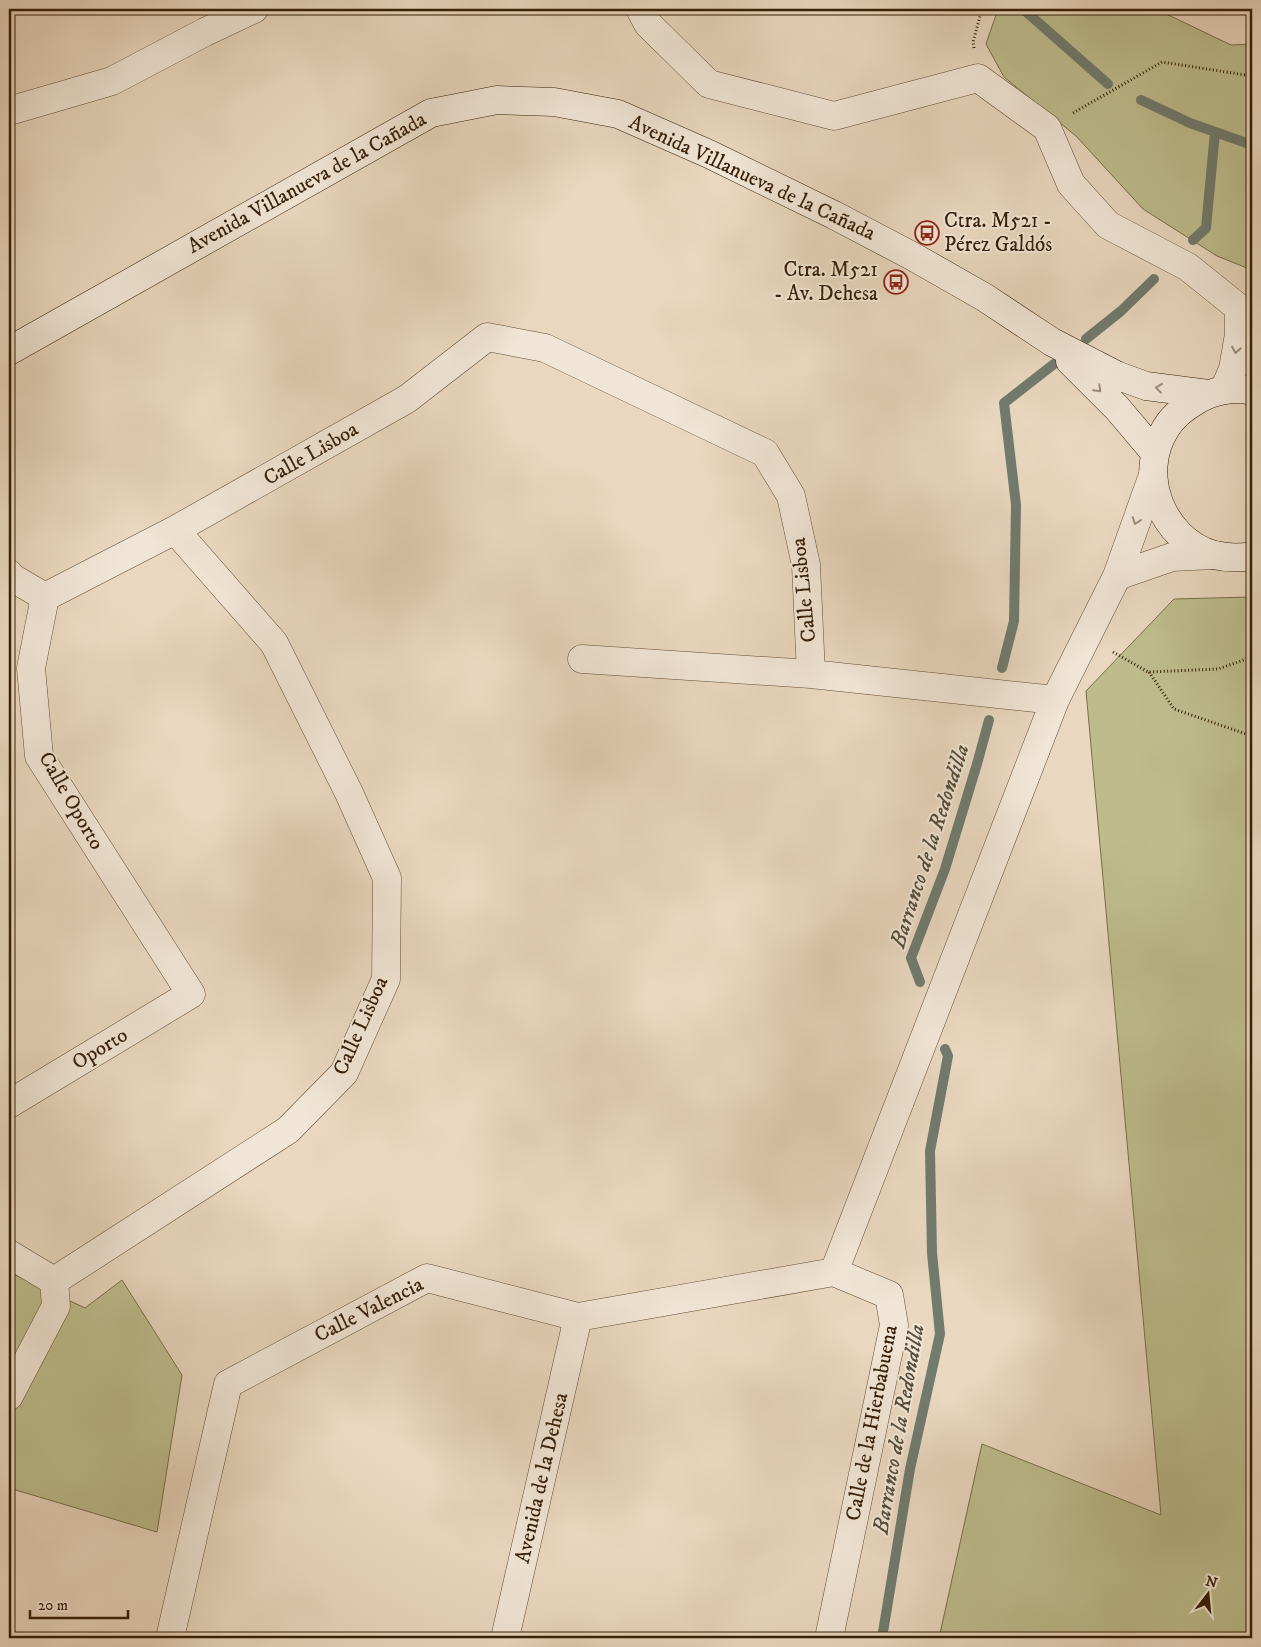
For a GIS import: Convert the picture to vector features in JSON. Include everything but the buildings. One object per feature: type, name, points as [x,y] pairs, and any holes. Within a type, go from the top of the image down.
[{"type":"street","points":[[9,111],[112,82],[205,32],[254,9]]},
{"type":"street","points":[[640,9],[648,24],[709,84],[834,116],[978,78],[1047,128],[1071,184],[1108,225],[1188,267],[1239,308],[1252,332]]},
{"type":"street","name":"Avenida Villanueva de la Cañada","points":[[9,351],[431,113],[497,100],[554,102],[618,114],[710,154],[912,256],[984,297],[1052,342]]},
{"type":"street","points":[[834,1272],[1055,700],[1117,576],[1166,428],[1184,408],[1216,392],[1233,369],[1238,334],[1239,308]]},
{"type":"street","name":"Calle Lisboa","points":[[54,1281],[288,1130],[344,1073],[386,979],[387,878],[349,793],[274,643],[176,530],[407,399],[487,337],[545,348],[765,453],[791,496],[806,565],[811,674],[1055,700]]},
{"type":"street","points":[[1052,342],[1116,375],[1146,386],[1216,392],[1252,391]]},
{"type":"street","points":[[1052,342],[1117,408],[1154,464],[1158,502],[1170,525],[1190,543],[1214,555]]},
{"type":"street","points":[[9,574],[45,597],[176,530]]},
{"type":"street","points":[[1117,576],[1172,558],[1214,555],[1235,558],[1252,556]]},
{"type":"street","name":"Calle Oporto","points":[[45,597],[31,668],[39,756],[191,994]]},
{"type":"street","points":[[582,659],[811,674]]},
{"type":"street","name":"Oporto","points":[[9,1104],[191,994]]},
{"type":"street","points":[[9,1254],[54,1281],[56,1306],[9,1396]]},
{"type":"street","name":"Calle Valencia","points":[[170,1638],[228,1384],[427,1278],[578,1317],[834,1272]]},
{"type":"street","name":"Calle de la Hierbabuena","points":[[829,1638],[894,1325],[889,1295],[834,1272]]},
{"type":"street","name":"Avenida de la Dehesa","points":[[505,1638],[578,1317]]},
{"type":"path","points":[[978,78],[973,42],[982,9]]},
{"type":"path","points":[[1047,128],[1162,62],[1252,76]]},
{"type":"path","points":[[1086,637],[1148,672],[1174,709],[1252,736]]},
{"type":"path","points":[[1148,672],[1218,669],[1252,657]]},
{"type":"shaded area","points":[[998,9],[1156,9],[1231,45],[1252,44],[1252,270],[1217,256],[1143,209],[1076,136],[1004,77],[986,44]]},
{"type":"shaded area","points":[[1252,597],[1252,1638],[939,1638],[982,1444],[1161,1515],[1086,691],[1174,599]]},
{"type":"shaded area","points":[[9,1272],[85,1308],[122,1280],[182,1375],[157,1532],[9,1488]]},
{"type":"waterway","points":[[1023,9],[1108,84]]},
{"type":"waterway","points":[[1141,100],[1190,123],[1252,145]]},
{"type":"waterway","name":"Barranco de la Redondilla","points":[[1193,240],[1206,228],[1215,132]]},
{"type":"waterway","name":"Barranco de la Redondilla","points":[[1086,339],[1121,311],[1154,279]]},
{"type":"waterway","name":"Barranco de la Redondilla","points":[[1002,668],[1014,621],[1016,505],[1004,403],[1054,364]]},
{"type":"waterway","name":"Barranco de la Redondilla","points":[[920,982],[911,958],[945,869],[989,720]]},
{"type":"waterway","name":"Barranco de la Redondilla","points":[[882,1638],[910,1469],[940,1334],[932,1253],[930,1151],[948,1056],[945,1049]]},
{"type":"place","name":"Ctra. M521 - Pérez Galdós","points":[[927,233]]},
{"type":"place","name":"Ctra. M521 - Av. Dehesa","points":[[896,282]]}]
